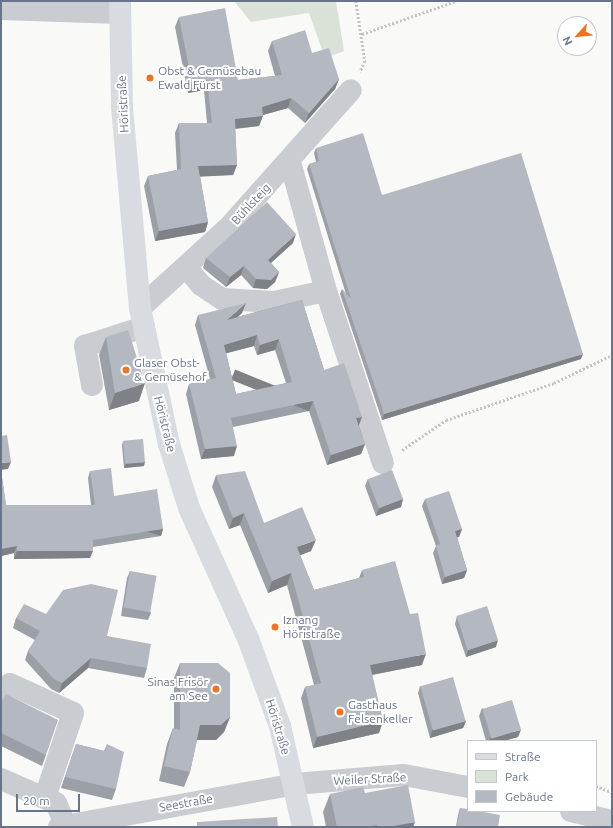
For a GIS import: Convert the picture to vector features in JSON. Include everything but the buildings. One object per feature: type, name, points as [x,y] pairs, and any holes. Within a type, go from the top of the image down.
[{"type":"main road","name":"Höristraße","points":[[120,7],[122,107],[142,318],[169,444],[189,508],[248,641],[280,726],[295,784],[303,827]]},
{"type":"street","points":[[1,9],[120,7]]},
{"type":"street","name":"Bühlsteig","points":[[142,318],[186,267],[290,162],[351,90]]},
{"type":"street","points":[[290,162],[326,291],[383,463]]},
{"type":"street","points":[[186,267],[201,285],[222,299],[274,302],[326,291]]},
{"type":"street","points":[[92,385],[85,346],[142,318]]},
{"type":"street","points":[[1,691],[10,684],[73,712],[45,797]]},
{"type":"street","name":"Weiler Straße","points":[[295,784],[404,776],[467,787]]},
{"type":"street","name":"Seestraße","points":[[1,779],[56,803],[62,826],[295,784]]},
{"type":"street","points":[[575,812],[612,821]]},
{"type":"path","points":[[351,90],[365,61],[356,1]]},
{"type":"path","points":[[362,34],[456,1]]},
{"type":"path","points":[[383,463],[446,420],[554,384],[612,355]]},
{"type":"path","points":[[597,786],[612,792]]},
{"type":"green space","points":[[234,1],[336,1],[344,51],[325,58],[309,13],[251,22]]},
{"type":"place","name":"Obst & Gemüsebau Ewald Fürst","points":[[150,78]]},
{"type":"place","name":"Glaser Obst- & Gemüsehof","points":[[126,370]]},
{"type":"place","name":"Iznang Höristraße","points":[[275,627]]},
{"type":"place","name":"Sinas Frisör am See","points":[[216,689]]},
{"type":"place","name":"Gasthaus Felsenkeller","points":[[340,712]]}]
